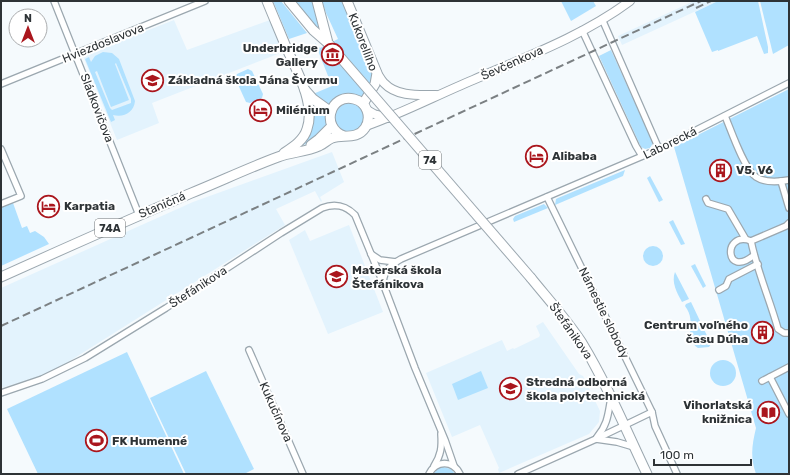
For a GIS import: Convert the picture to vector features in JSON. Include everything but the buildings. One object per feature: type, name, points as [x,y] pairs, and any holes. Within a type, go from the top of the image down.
[{"type":"main road","name":"74A","points":[[267,1],[304,87],[309,114],[308,128],[303,137],[297,144],[280,157]]},
{"type":"main road","name":"74","points":[[289,1],[313,30],[328,44]]},
{"type":"main road","name":"74","points":[[317,1],[328,44]]},
{"type":"main road","name":"Kukorelliho","points":[[347,1],[377,73],[375,84],[365,107]]},
{"type":"main road","name":"Ševčenkova","points":[[366,126],[389,118],[541,50],[602,19],[630,1]]},
{"type":"main road","name":"Štefánikova","points":[[328,44],[531,278],[572,328],[600,375],[647,474]]},
{"type":"main road","points":[[377,73],[384,84],[408,95],[438,95]]},
{"type":"main road","name":"74A","points":[[304,87],[313,99],[331,112]]},
{"type":"main road","points":[[344,136],[337,132],[332,126],[330,119],[331,112],[337,102],[345,99],[356,99],[374,114],[389,118]]},
{"type":"main road","points":[[365,107],[368,118],[366,126]]},
{"type":"main road","name":"74A","points":[[304,151],[332,126]]},
{"type":"main road","name":"74A","points":[[304,151],[319,146],[332,138],[356,135],[366,126]]},
{"type":"main road","name":"Staničná","points":[[1,276],[139,215],[280,157],[304,151]]},
{"type":"street","name":"Sládkovičova","points":[[54,1],[139,215]]},
{"type":"street","name":"Hviezdoslavova","points":[[1,84],[205,1]]},
{"type":"street","points":[[602,19],[659,149]]},
{"type":"street","points":[[582,30],[642,156]]},
{"type":"street","name":"Laborecká","points":[[547,197],[659,149],[789,83]]},
{"type":"street","points":[[725,116],[748,169],[755,177],[766,181],[789,180]]},
{"type":"street","points":[[1,149],[21,196],[1,204]]},
{"type":"street","points":[[782,181],[789,208]]},
{"type":"street","points":[[383,283],[386,271],[396,262],[547,197]]},
{"type":"street","name":"Námestie slobody","points":[[547,197],[652,412],[655,426],[677,474]]},
{"type":"street","points":[[706,199],[708,203],[728,208],[745,238],[751,241],[786,226],[789,223]]},
{"type":"street","name":"Štefánikova","points":[[1,393],[42,379],[85,358],[322,208],[328,206],[340,206],[354,215],[383,283],[454,466],[460,474]]},
{"type":"street","points":[[745,238],[735,241],[731,247],[730,254],[736,261],[745,262],[754,255]]},
{"type":"street","points":[[751,241],[754,255],[771,303],[778,329],[784,333],[789,333]]},
{"type":"street","points":[[371,254],[380,260],[396,262]]},
{"type":"street","points":[[719,290],[726,286],[729,279],[758,264]]},
{"type":"street","name":"Kukučínova","points":[[249,350],[303,474]]},
{"type":"street","points":[[762,380],[789,367]]},
{"type":"street","points":[[770,377],[789,414]]},
{"type":"street","points":[[596,439],[607,422],[611,398]]},
{"type":"street","points":[[518,474],[652,412]]},
{"type":"street","name":"Štefánikova","points":[[431,470],[440,456],[442,445],[441,432]]},
{"type":"street","points":[[596,439],[617,442],[634,447]]},
{"type":"street","points":[[425,474],[444,463],[454,466]]},
{"type":"shaded area","points":[[273,1],[281,1],[307,33],[289,39]]},
{"type":"shaded area","points":[[293,1],[312,1],[323,34],[322,35]]},
{"type":"shaded area","points":[[322,1],[344,1],[373,74],[372,83],[361,99],[331,107],[313,94],[332,86],[315,43],[320,48],[338,39]]},
{"type":"shaded area","points":[[561,1],[593,1],[596,6],[571,21]]},
{"type":"shaded area","points":[[694,1],[718,1],[622,45],[618,36]]},
{"type":"shaded area","points":[[718,1],[758,1],[768,53],[764,54],[757,36],[712,52],[695,12]]},
{"type":"shaded area","points":[[760,1],[789,1],[789,45],[773,54]]},
{"type":"shaded area","name":"Základná škola Jána Švermu","points":[[174,20],[187,50],[270,20],[283,52],[152,103],[159,123],[117,140],[83,56]]},
{"type":"shaded area","points":[[611,50],[653,143],[650,148],[645,149],[641,147],[599,56]]},
{"type":"shaded area","points":[[103,52],[112,53],[119,59],[135,101],[133,108],[128,113],[121,116],[113,115],[115,120],[111,122],[85,59],[89,57],[91,62],[95,56]],"holes":[[[116,63],[131,99],[131,103],[112,110],[95,72],[97,71],[111,107],[129,100],[115,64]]]},
{"type":"shaded area","points":[[248,69],[252,71],[263,94],[262,98],[250,103],[246,102],[235,78],[237,74]]},
{"type":"shaded area","points":[[789,89],[789,474],[756,474],[752,451],[756,428],[674,147]]},
{"type":"shaded area","points":[[350,103],[360,108],[365,118],[360,128],[350,133],[340,128],[335,118],[340,108]]},
{"type":"shaded area","points":[[315,107],[319,107],[326,113],[326,126],[318,136],[303,145],[302,143],[311,132],[314,118],[313,109]]},
{"type":"shaded area","points":[[332,152],[344,182],[320,197],[321,202],[315,191],[276,209],[285,225],[65,364],[36,378],[1,388],[1,288],[193,202]]},
{"type":"shaded area","points":[[625,170],[623,176],[555,205],[556,199],[558,198]]},
{"type":"shaded area","points":[[650,176],[663,200],[659,202],[647,178]]},
{"type":"shaded area","points":[[13,203],[22,228],[27,226],[30,233],[35,231],[44,237],[49,244],[1,266],[1,208]]},
{"type":"shaded area","points":[[544,204],[548,208],[514,222],[513,219],[515,216]]},
{"type":"shaded area","points":[[673,220],[685,244],[681,245],[669,222]]},
{"type":"shaded area","name":"Materská škola Štefánikova","points":[[349,225],[383,312],[328,334],[289,240],[305,230],[310,241]]},
{"type":"shaded area","points":[[653,246],[660,249],[663,256],[660,263],[653,266],[646,263],[643,256],[646,249]]},
{"type":"shaded area","points":[[695,264],[706,286],[703,288],[691,266]]},
{"type":"shaded area","points":[[675,272],[689,299],[682,302],[674,284]]},
{"type":"shaded area","points":[[691,302],[711,344],[709,347],[698,348],[693,344],[691,339],[689,312],[685,306]]},
{"type":"shaded area","name":"Stredná odborná škola polytechnická","points":[[543,322],[579,374],[583,376],[600,411],[599,422],[589,434],[499,473],[499,468],[480,425],[452,437],[426,373],[502,340],[507,351],[513,348],[514,349],[539,337],[540,335],[536,326]]},
{"type":"shaded area","name":"FK Humenné","points":[[127,352],[184,474],[38,474],[7,409]]},
{"type":"shaded area","points":[[723,360],[732,364],[736,373],[732,382],[723,386],[714,382],[710,373],[714,364]]},
{"type":"shaded area","points":[[206,371],[254,469],[244,474],[186,474],[150,398]]},
{"type":"shaded area","points":[[481,371],[488,388],[458,400],[452,384]]},
{"type":"shaded area","points":[[443,467],[451,469],[455,474],[433,474],[439,468]]},
{"type":"railway","points":[[1,326],[701,1]]},
{"type":"railway","points":[[696,8],[711,1]]},
{"type":"place","name":"Underbridge Gallery","points":[[333,55]]},
{"type":"place","name":"Základná škola Jána Švermu","points":[[152,80]]},
{"type":"place","name":"Milénium","points":[[260,110]]},
{"type":"place","name":"Alibaba","points":[[537,156]]},
{"type":"place","name":"V5, V6","points":[[721,170]]},
{"type":"place","name":"Karpatia","points":[[48,206]]},
{"type":"place","name":"Materská škola Štefánikova","points":[[337,277]]},
{"type":"place","name":"Centrum voľného času Dúha","points":[[763,332]]},
{"type":"place","name":"Stredná odborná škola polytechnická","points":[[511,389]]},
{"type":"place","name":"Vihorlatská knižnica","points":[[768,412]]},
{"type":"place","name":"FK Humenné","points":[[96,441]]}]
